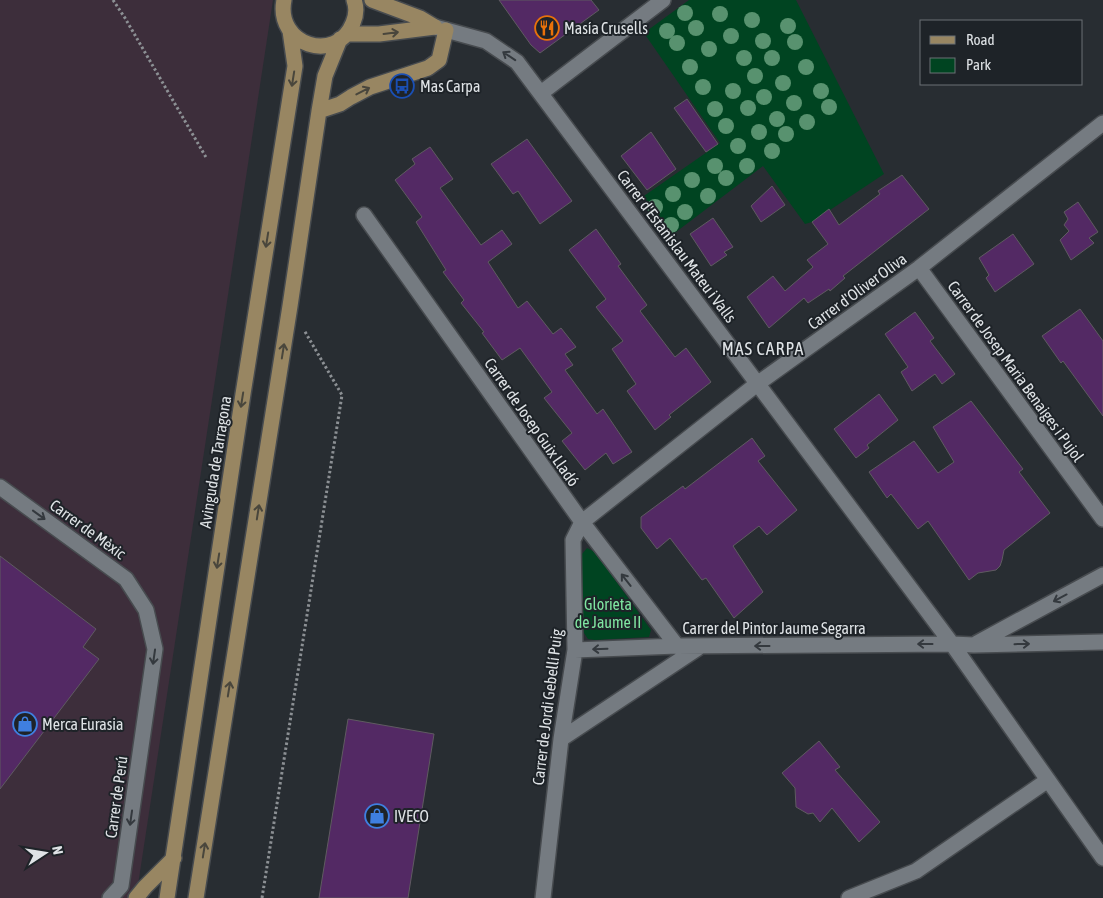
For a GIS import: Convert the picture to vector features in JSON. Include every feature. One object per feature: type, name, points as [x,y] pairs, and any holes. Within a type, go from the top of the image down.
[{"type":"main road","name":"Avinguda de Tarragona","points":[[167,898],[243,394],[295,66],[290,31],[283,15],[284,0]]},
{"type":"main road","points":[[196,898],[325,76],[354,20],[356,12],[354,0]]},
{"type":"main road","points":[[372,0],[420,18],[440,29]]},
{"type":"main road","points":[[290,31],[304,43],[317,46],[329,45],[344,37],[440,29]]},
{"type":"main road","points":[[319,112],[340,104],[370,87],[428,68],[440,60],[440,29]]},
{"type":"main road","points":[[136,898],[145,886],[174,858]]},
{"type":"street","points":[[541,93],[663,0]]},
{"type":"street","name":"Carrer d'Estanislau Mateu i Valls","points":[[440,29],[486,41],[517,62],[952,644],[1103,858]]},
{"type":"street","name":"Carrer d'Oliver Oliva","points":[[582,522],[757,384],[919,268],[1103,123]]},
{"type":"street","name":"Carrer de Josep Guix Lladó","points":[[364,215],[582,522],[677,646]]},
{"type":"street","name":"Carrer de Josep Maria Benaiges i Pujol","points":[[919,268],[1103,519]]},
{"type":"street","name":"Carrer de Mèxic","points":[[0,487],[126,579],[146,610]]},
{"type":"street","name":"Carrer de Jordi Gebellí Puig","points":[[543,898],[561,739],[575,650],[573,540],[582,522]]},
{"type":"street","points":[[974,645],[1103,575]]},
{"type":"street","name":"Carrer de Perú","points":[[110,898],[121,886],[155,649],[146,610]]},
{"type":"street","name":"Carrer del Pintor Jaume Segarra","points":[[575,650],[677,646],[974,645],[1103,642]]},
{"type":"street","points":[[561,739],[701,646]]},
{"type":"street","points":[[849,898],[916,871],[1048,780]]},
{"type":"path","points":[[113,0],[126,18],[207,159]]},
{"type":"path","points":[[262,898],[342,395],[290,306]]},
{"type":"shaded area","points":[[0,0],[273,0],[136,898],[0,898]]},
{"type":"green space","points":[[689,0],[796,0],[884,174],[812,222],[805,224],[763,166],[672,235],[641,198],[720,143],[644,33]]},
{"type":"green space","name":"Glorieta de Jaume II","points":[[587,548],[595,552],[651,630],[649,637],[588,639],[584,633],[580,594],[582,554]]},
{"type":"building","name":"Masía Crusells","points":[[499,0],[591,0],[599,10],[540,53],[531,45]]},
{"type":"building","points":[[687,99],[718,144],[706,152],[674,108]]},
{"type":"building","points":[[651,132],[676,169],[647,190],[621,156]]},
{"type":"building","points":[[527,139],[572,201],[540,224],[518,191],[513,194],[491,164]]},
{"type":"building","points":[[430,147],[453,179],[440,188],[481,245],[502,230],[512,244],[488,262],[518,308],[527,301],[553,334],[561,328],[576,347],[565,354],[573,365],[565,370],[597,414],[603,409],[632,452],[613,464],[606,453],[585,470],[562,441],[572,433],[544,398],[552,392],[520,348],[502,360],[482,333],[484,332],[461,303],[464,300],[443,272],[446,270],[416,222],[422,217],[395,180],[415,164],[412,159]]},
{"type":"building","points":[[902,175],[929,209],[843,276],[845,278],[830,291],[829,289],[808,303],[804,298],[769,328],[747,297],[773,276],[785,291],[813,267],[807,260],[828,244],[812,222],[829,209],[839,225],[880,194],[878,191]]},
{"type":"building","points":[[772,186],[785,205],[761,222],[751,206]]},
{"type":"building","points":[[1078,202],[1098,232],[1089,238],[1094,243],[1071,260],[1060,240],[1069,231],[1064,225],[1068,219],[1064,212]]},
{"type":"building","points":[[713,218],[733,247],[724,252],[727,255],[711,266],[690,234]]},
{"type":"building","points":[[596,229],[621,264],[618,266],[647,305],[640,311],[675,357],[686,348],[711,382],[669,415],[671,417],[655,430],[627,391],[636,384],[612,349],[623,341],[596,307],[606,299],[569,250]]},
{"type":"building","points":[[1013,234],[1034,264],[995,292],[986,278],[989,275],[979,258]]},
{"type":"building","points":[[1080,309],[1103,341],[1103,416],[1063,361],[1061,363],[1042,336]]},
{"type":"building","points":[[915,312],[934,338],[930,341],[955,374],[942,384],[935,374],[912,391],[901,372],[908,367],[885,334]]},
{"type":"building","points":[[879,394],[898,420],[867,445],[869,448],[856,458],[834,429]]},
{"type":"building","points":[[971,401],[1023,469],[1019,472],[1050,513],[1004,550],[1000,566],[996,570],[978,573],[969,580],[928,521],[918,529],[891,494],[887,498],[869,472],[914,441],[938,473],[954,462],[933,427]]},
{"type":"building","points":[[752,438],[765,456],[758,461],[797,510],[767,535],[759,526],[733,546],[763,592],[734,618],[706,578],[702,580],[670,538],[657,549],[641,528],[641,517],[683,486],[685,489]]},
{"type":"building","name":"Merca Eurasia","points":[[0,556],[96,629],[83,647],[99,659],[0,789]]},
{"type":"building","name":"IVECO","points":[[348,719],[434,734],[408,898],[319,898]]},
{"type":"building","points":[[819,741],[840,767],[835,770],[880,822],[859,842],[832,808],[820,822],[813,813],[808,814],[796,807],[795,788],[782,773]]},
{"type":"place","name":"Masía Crusells","points":[[547,28]]},
{"type":"place","name":"Mas Carpa","points":[[402,86]]},
{"type":"place","name":"Merca Eurasia","points":[[25,724]]},
{"type":"place","name":"IVECO","points":[[377,816]]},
{"type":"district","name":"MAS CARPA","points":[[763,349]]}]
